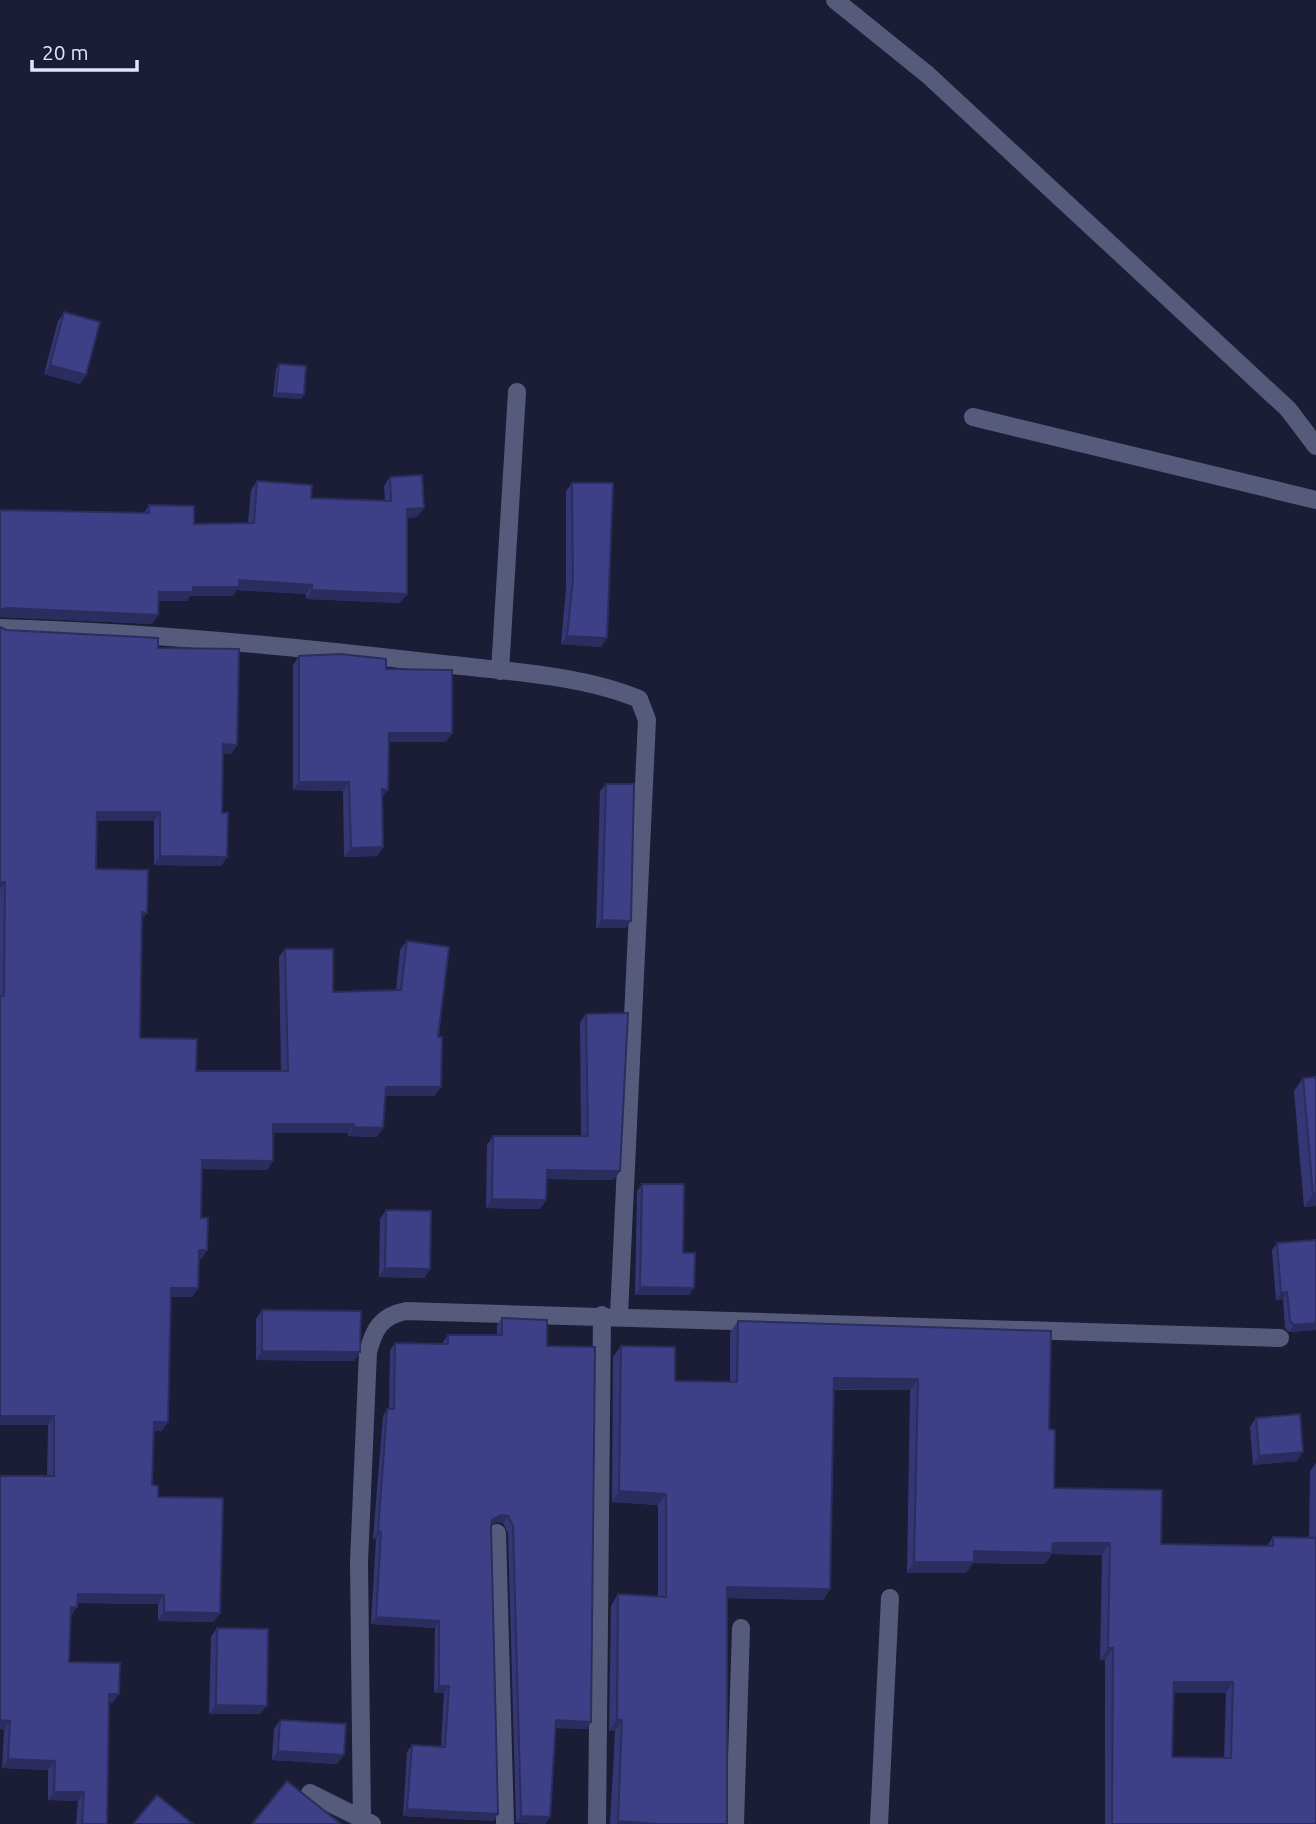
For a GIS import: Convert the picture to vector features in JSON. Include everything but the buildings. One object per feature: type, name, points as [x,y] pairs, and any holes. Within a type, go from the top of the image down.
[{"type":"street","points":[[835,0],[928,75],[1288,409],[1316,446]]},
{"type":"street","points":[[500,671],[517,392]]},
{"type":"street","points":[[973,417],[1154,463],[1316,500]]},
{"type":"street","points":[[0,628],[126,632],[500,671],[613,688],[639,699],[647,720],[611,1315],[597,1824]]},
{"type":"street","points":[[310,1793],[366,1823],[359,1563],[368,1352],[381,1321],[406,1311],[611,1315],[1280,1338]]},
{"type":"street","points":[[497,1533],[505,1824]]},
{"type":"street","points":[[879,1824],[890,1598]]},
{"type":"street","points":[[735,1824],[741,1628]]}]
